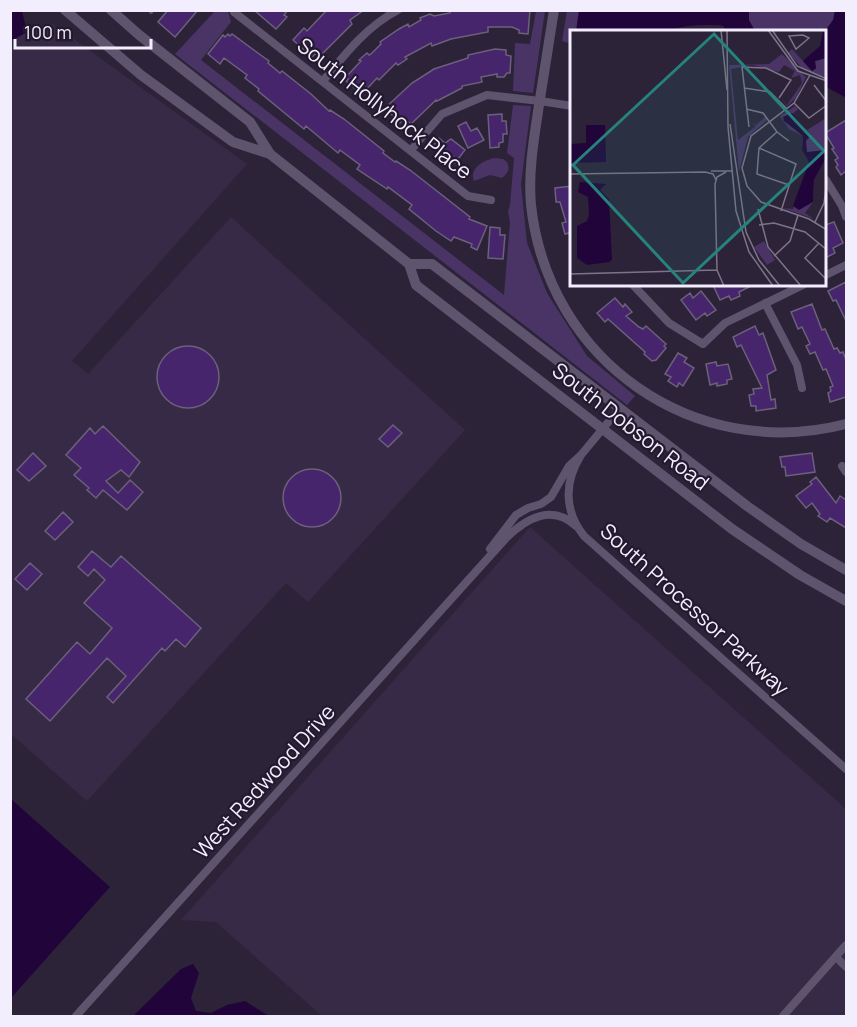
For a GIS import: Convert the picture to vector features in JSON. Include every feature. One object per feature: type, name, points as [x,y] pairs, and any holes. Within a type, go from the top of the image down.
[{"type":"main road","name":"South Dobson Road","points":[[65,10],[141,75],[232,142],[270,154]]},
{"type":"main road","name":"South Dobson Road","points":[[111,10],[146,41],[250,122],[270,154],[409,264],[416,285],[771,557],[846,602]]},
{"type":"main road","points":[[554,10],[533,147],[530,192],[538,245],[558,298],[580,332],[623,377],[651,397],[711,423],[769,434],[805,432],[846,424]]},
{"type":"main road","name":"South Dobson Road","points":[[409,264],[432,264],[774,525],[801,544],[846,570]]},
{"type":"street","points":[[323,81],[350,48],[380,19],[398,10]]},
{"type":"street","name":"South Hollyhock Place","points":[[234,11],[468,195],[491,200]]},
{"type":"street","points":[[411,150],[442,114],[488,95],[570,106]]},
{"type":"street","points":[[827,183],[846,216]]},
{"type":"street","points":[[827,274],[846,265]]},
{"type":"street","points":[[634,286],[669,323],[703,344],[725,323],[801,286]]},
{"type":"street","points":[[765,303],[797,365],[802,388]]},
{"type":"street","name":"West Redwood Drive","points":[[477,568],[511,520],[522,511],[546,501],[555,491],[564,473],[620,408]]},
{"type":"street","name":"South Processor Parkway","points":[[581,455],[570,477],[569,507],[576,525],[589,541],[721,655],[846,769]]},
{"type":"street","name":"West Redwood Drive","points":[[76,1017],[477,568],[517,527],[532,518],[546,514],[558,514],[576,525]]},
{"type":"street","points":[[787,1015],[846,945]]},
{"type":"street","points":[[836,957],[846,967]]},
{"type":"shaded area","points":[[11,10],[22,11],[27,32],[13,40],[11,38]]},
{"type":"shaded area","points":[[579,10],[749,11],[749,20],[754,30],[725,30],[723,26],[709,25],[687,26],[673,30],[576,30]]},
{"type":"shaded area","points":[[835,10],[846,11],[846,98],[827,88],[826,30],[833,20]]},
{"type":"shaded area","points":[[215,11],[228,11],[231,22],[201,60],[504,295],[510,222],[508,212],[514,158],[507,153],[513,105],[531,106],[521,184],[527,243],[547,293],[587,356],[635,396],[627,405],[175,54]]},
{"type":"shaded area","points":[[536,11],[545,11],[533,93],[513,91],[515,43],[530,44]]},
{"type":"shaded area","points":[[567,11],[846,11],[846,98],[827,88],[827,30],[725,30],[723,26],[702,25],[674,30],[570,30],[570,43],[562,41]]},
{"type":"shaded area","points":[[53,24],[247,164],[72,361],[88,374],[231,217],[465,430],[308,602],[286,583],[87,801],[11,734],[11,27]]},
{"type":"shaded area","points":[[495,158],[507,162],[506,175],[502,178],[490,175],[474,181],[473,176],[476,169],[482,163]]},
{"type":"shaded area","points":[[530,527],[846,809],[846,1016],[322,1016],[216,922],[181,920]]},
{"type":"shaded area","points":[[11,799],[110,887],[11,998]]},
{"type":"shaded area","points":[[193,964],[199,973],[191,998],[196,1011],[211,1013],[227,1005],[245,1001],[269,1016],[133,1016],[181,969]]},
{"type":"building","points":[[168,10],[198,10],[175,37],[158,22]]},
{"type":"building","points":[[254,10],[288,10],[284,15],[287,17],[276,29]]},
{"type":"building","points":[[327,10],[364,10],[350,20],[352,24],[321,55],[315,54],[312,57],[293,40],[304,28],[307,31]]},
{"type":"building","points":[[450,10],[530,10],[528,34],[519,33],[519,30],[512,27],[488,27],[488,32],[451,39],[432,46],[431,43],[405,57],[407,59],[398,65],[396,63],[364,92],[362,89],[359,92],[346,81],[348,79],[346,77],[361,61],[359,60],[367,53],[371,54],[381,44],[380,42],[399,29],[408,24],[409,27],[421,20],[420,18],[430,14],[434,16],[450,13]]},
{"type":"building","points":[[228,34],[230,36],[232,34],[269,61],[268,63],[280,73],[282,71],[329,111],[344,119],[384,151],[383,153],[410,170],[470,217],[469,219],[487,226],[477,250],[471,247],[472,244],[454,237],[451,241],[436,231],[409,209],[412,205],[388,187],[387,189],[357,169],[360,165],[340,150],[338,153],[306,126],[304,129],[258,91],[259,89],[245,78],[247,75],[224,58],[220,64],[208,54],[223,35],[225,37]]},
{"type":"building","points":[[495,49],[506,50],[506,55],[511,56],[510,73],[504,77],[497,77],[497,74],[481,77],[482,82],[462,86],[436,100],[411,124],[404,118],[400,123],[385,108],[412,83],[434,69],[468,58],[468,55]]},
{"type":"building","points":[[502,114],[502,121],[506,121],[507,134],[503,134],[503,142],[499,143],[499,147],[490,148],[488,115]]},
{"type":"building","points":[[846,120],[846,171],[841,175],[836,167],[838,165],[835,160],[838,158],[832,149],[834,148],[827,136],[827,132]]},
{"type":"building","points":[[466,122],[471,131],[477,128],[484,140],[468,148],[458,126]]},
{"type":"building","points":[[439,138],[445,143],[451,139],[465,150],[455,163],[433,146]]},
{"type":"building","points":[[570,186],[570,236],[569,233],[565,234],[562,223],[566,222],[560,202],[556,202],[555,188]]},
{"type":"building","points":[[834,222],[843,243],[833,248],[835,253],[827,257],[827,224]]},
{"type":"building","points":[[490,227],[500,228],[500,235],[505,235],[503,259],[488,258]]},
{"type":"building","points":[[846,282],[846,321],[836,300],[833,301],[828,291]]},
{"type":"building","points":[[713,286],[751,286],[739,292],[740,296],[731,300],[729,296],[720,300]]},
{"type":"building","points":[[701,291],[716,310],[707,316],[705,313],[696,320],[681,300],[690,293],[693,298]]},
{"type":"building","points":[[615,298],[623,307],[625,304],[632,312],[626,316],[643,329],[646,326],[666,344],[664,346],[666,348],[656,360],[652,361],[608,319],[605,322],[597,313]]},
{"type":"building","points":[[812,304],[822,330],[825,329],[834,349],[837,348],[840,353],[843,352],[846,360],[846,397],[830,402],[828,393],[831,391],[830,387],[833,386],[826,369],[823,370],[815,352],[810,354],[806,346],[810,344],[802,327],[798,329],[791,312]]},
{"type":"building","points":[[755,326],[759,335],[763,333],[776,370],[767,375],[771,400],[775,399],[776,408],[756,411],[756,406],[751,406],[749,395],[754,394],[753,389],[762,388],[741,345],[737,347],[733,337]]},
{"type":"building","points":[[182,346],[194,346],[210,355],[217,365],[219,377],[217,389],[210,399],[194,408],[182,408],[171,403],[162,394],[157,383],[157,371],[162,360],[171,351]]},
{"type":"building","points":[[678,353],[687,358],[684,362],[694,368],[683,386],[679,383],[677,387],[668,381],[671,377],[665,374]]},
{"type":"building","points":[[716,362],[717,366],[728,364],[732,379],[727,380],[727,384],[710,385],[706,364]]},
{"type":"building","points":[[393,425],[402,433],[388,447],[379,439]]},
{"type":"building","points":[[103,426],[140,462],[129,477],[121,470],[106,481],[118,493],[130,480],[143,492],[127,510],[103,490],[96,498],[87,490],[89,488],[74,475],[81,468],[66,455],[90,428],[95,434]]},
{"type":"building","points":[[33,453],[46,466],[29,481],[17,470]]},
{"type":"building","points":[[812,453],[815,472],[786,476],[780,457]]},
{"type":"building","points":[[312,469],[323,471],[336,482],[341,498],[339,509],[328,522],[312,527],[301,525],[288,514],[283,498],[285,487],[296,474]]},
{"type":"building","points":[[816,477],[836,503],[840,496],[846,500],[846,528],[830,518],[827,522],[818,516],[820,514],[812,503],[806,508],[796,496],[812,484],[810,482]]},
{"type":"building","points":[[63,512],[73,522],[55,540],[45,531]]},
{"type":"building","points":[[92,551],[111,567],[121,556],[201,628],[185,647],[176,639],[165,651],[162,648],[113,703],[107,697],[126,676],[107,658],[50,721],[26,699],[77,642],[90,654],[112,628],[84,603],[105,580],[94,569],[88,576],[78,567]]},
{"type":"building","points":[[30,563],[42,574],[27,590],[15,579]]}]
